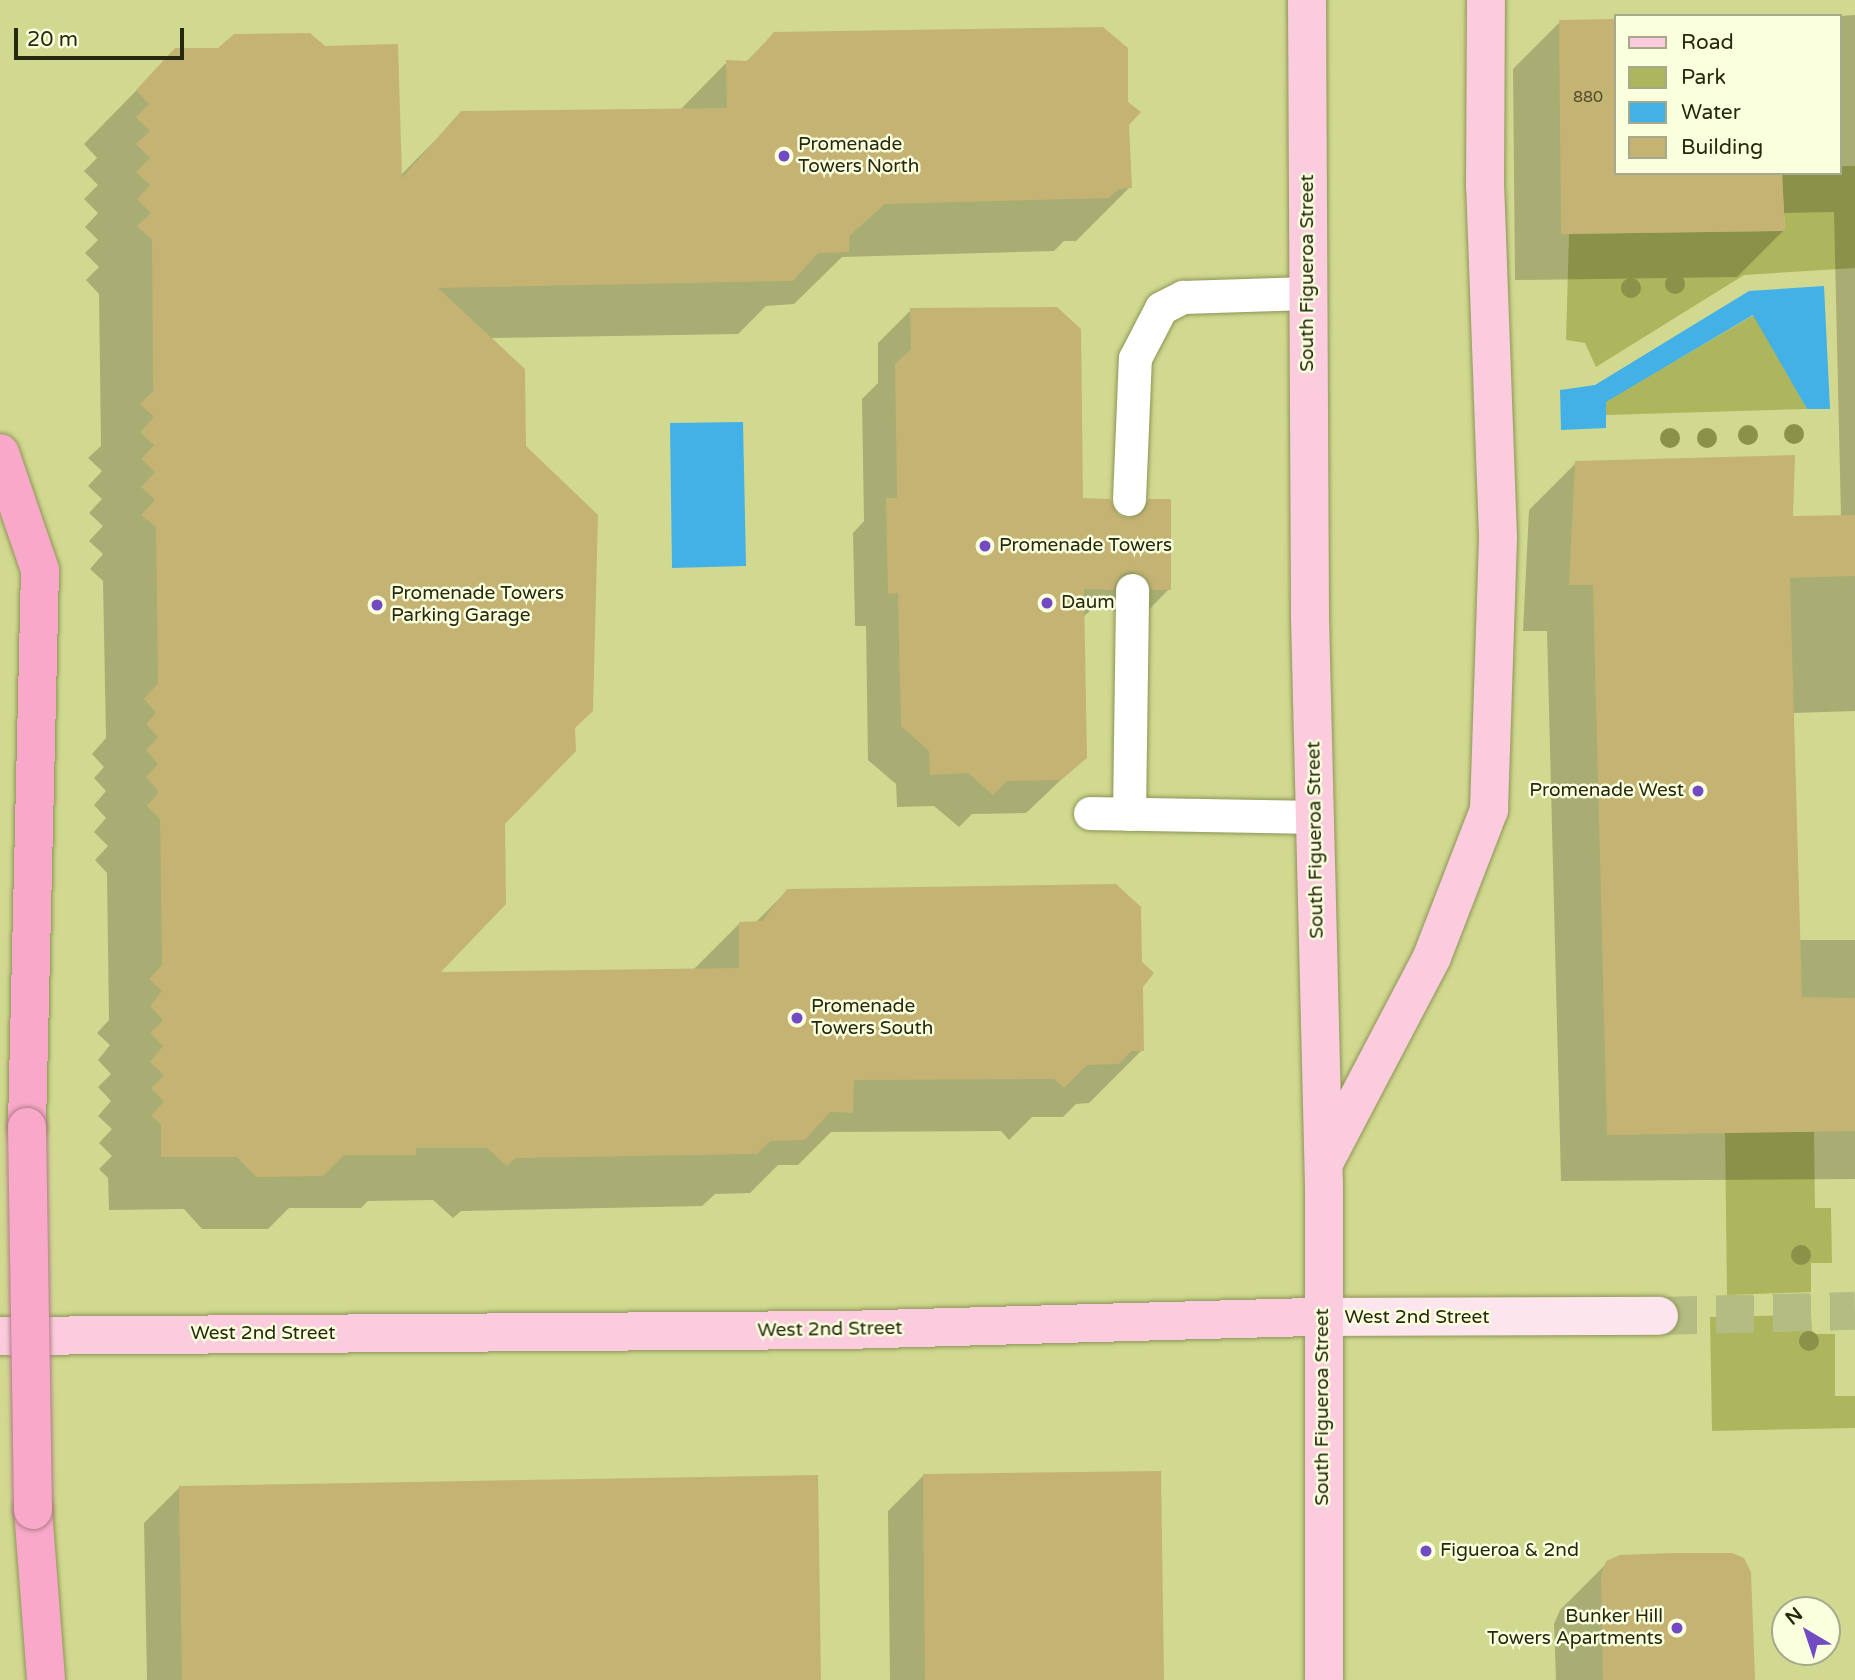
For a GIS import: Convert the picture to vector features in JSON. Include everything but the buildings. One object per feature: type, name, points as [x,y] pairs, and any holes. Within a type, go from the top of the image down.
[{"type":"highway","points":[[0,453],[40,570],[27,1127],[33,1510],[46,1680]]},
{"type":"main road","name":"South Figueroa Street","points":[[1307,0],[1307,293],[1324,1163],[1324,1680]]},
{"type":"main road","points":[[1324,1163],[1432,957],[1489,810],[1498,537],[1485,186],[1486,0]]},
{"type":"main road","name":"West 2nd Street","points":[[0,1336],[845,1330],[1324,1317],[1659,1315]]},
{"type":"lane","points":[[1129,499],[1135,358],[1161,308],[1183,297],[1307,293]]},
{"type":"lane","points":[[1129,814],[1132,590]]},
{"type":"lane","points":[[1090,813],[1316,817]]},
{"type":"shaded area","points":[[0,0],[1855,0],[1855,1680],[0,1680]]},
{"type":"green space","points":[[1841,166],[1855,166],[1855,268],[1744,275],[1596,367],[1585,343],[1566,340],[1569,234],[1785,231],[1782,175],[1841,175]]},
{"type":"green space","points":[[1754,315],[1807,409],[1606,415],[1605,402]]},
{"type":"green space","points":[[1725,1132],[1814,1132],[1815,1208],[1831,1208],[1832,1263],[1811,1263],[1811,1292],[1727,1295]]},
{"type":"green space","points":[[1811,1315],[1812,1334],[1835,1334],[1835,1396],[1855,1396],[1855,1428],[1712,1431],[1710,1317]]},
{"type":"water","points":[[1824,286],[1830,409],[1807,409],[1753,315],[1606,402],[1606,428],[1561,430],[1560,390],[1595,385],[1749,291]]},
{"type":"water","points":[[743,422],[746,566],[672,568],[670,423]]},
{"type":"tunnel","points":[[1659,1316],[1855,1311]]},
{"type":"place","name":"Promenade Towers North","points":[[784,156]]},
{"type":"place","name":"Promenade Towers","points":[[985,546]]},
{"type":"place","name":"Daum","points":[[1047,603]]},
{"type":"place","name":"Promenade Towers Parking Garage","points":[[377,605]]},
{"type":"place","name":"Promenade West","points":[[1698,791]]},
{"type":"place","name":"Promenade Towers South","points":[[797,1018]]},
{"type":"place","name":"Figueroa & 2nd","points":[[1426,1551]]},
{"type":"place","name":"Bunker Hill Towers Apartments","points":[[1677,1628]]}]
